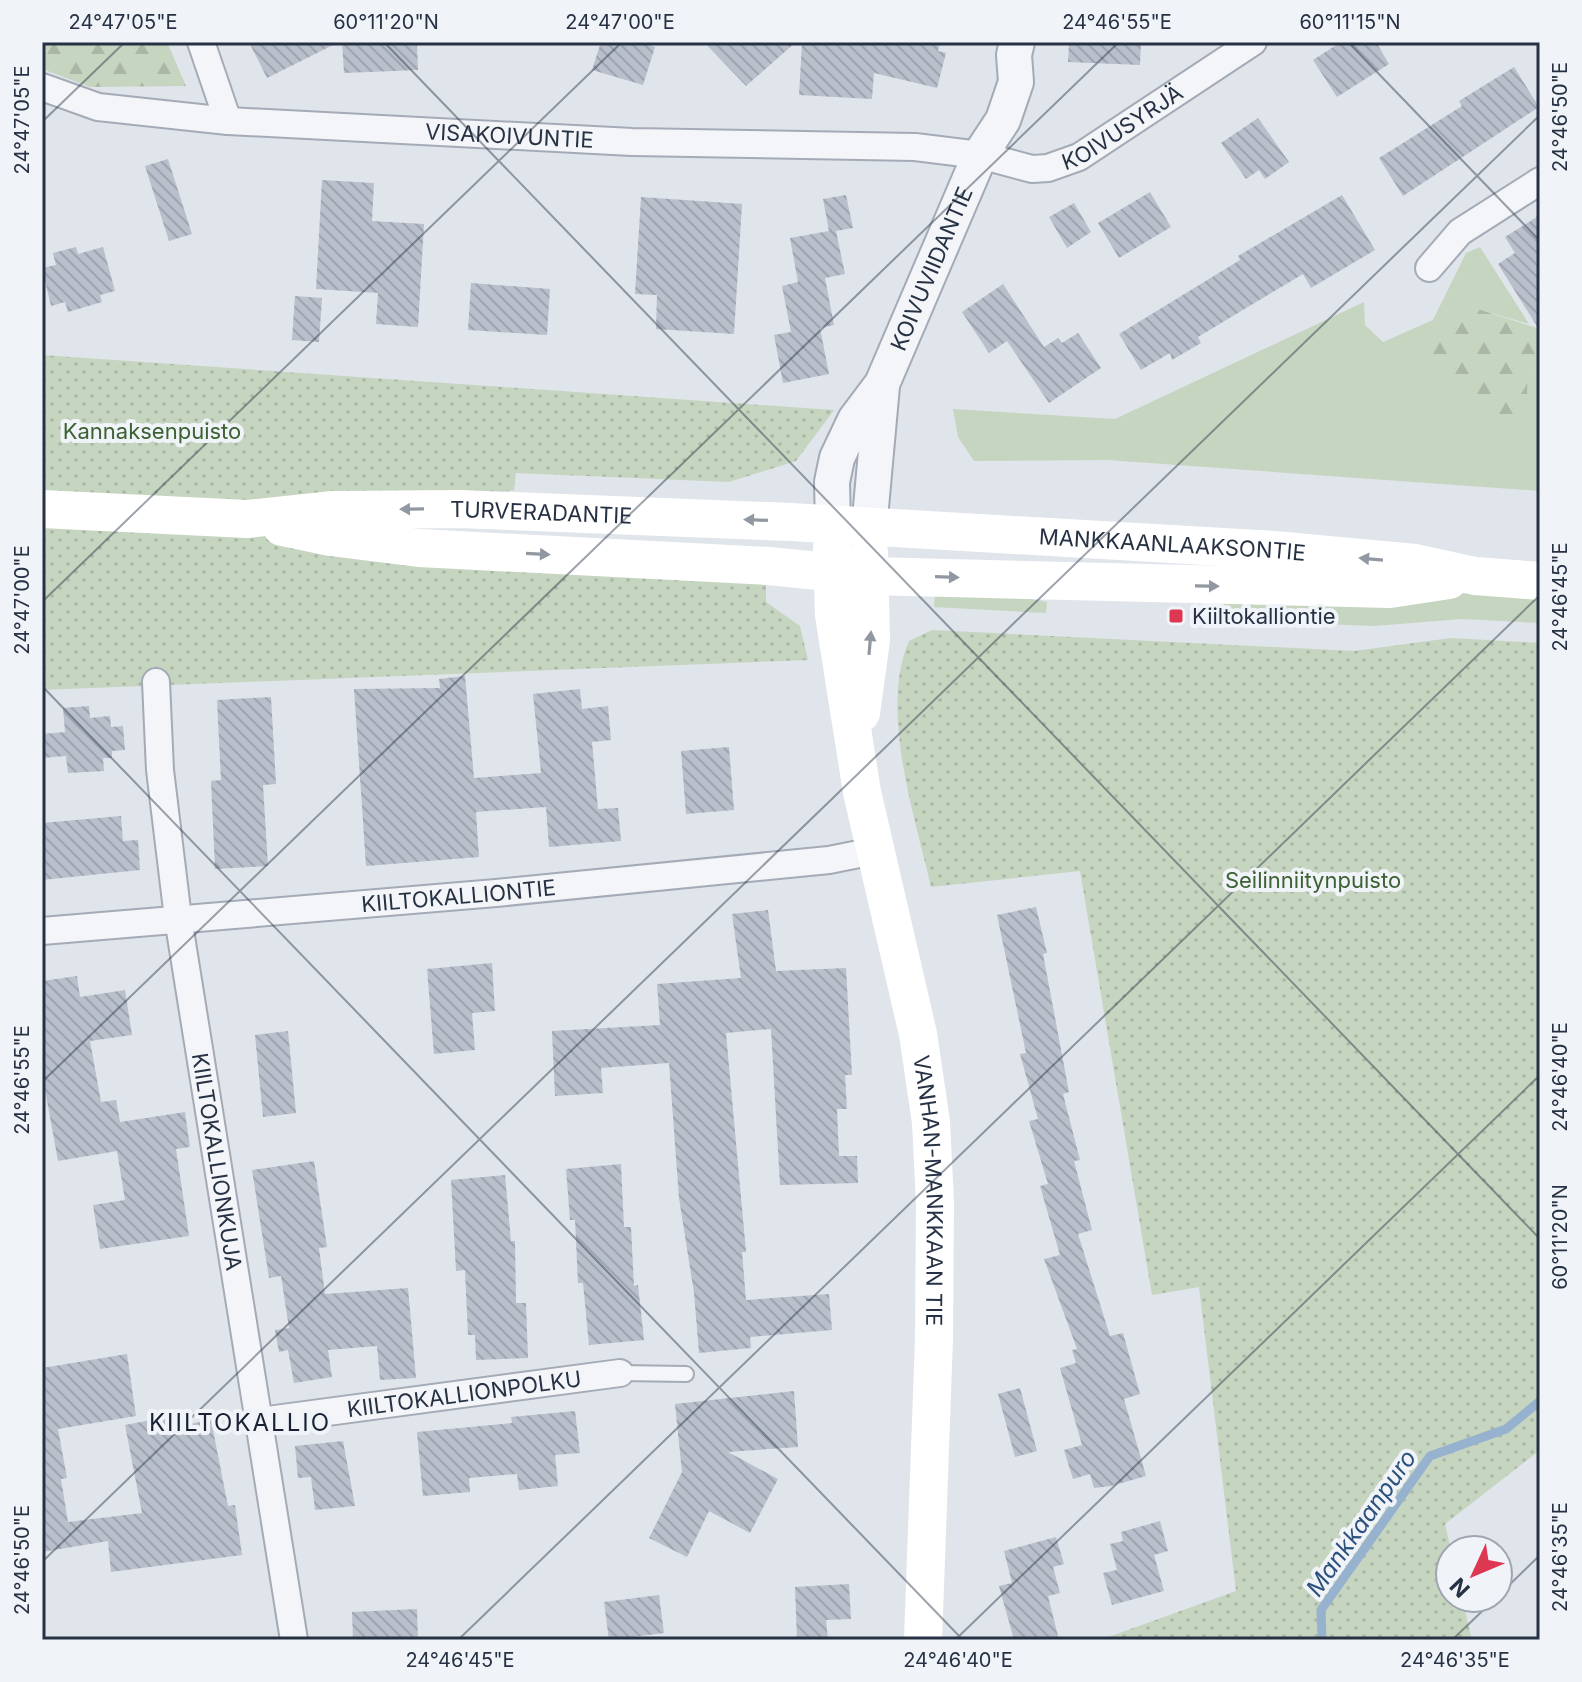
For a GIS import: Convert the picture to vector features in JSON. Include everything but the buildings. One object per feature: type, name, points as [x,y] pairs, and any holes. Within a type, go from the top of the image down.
[{"type":"main road","name":"TURVERADANTIE","points":[[42,509],[247,519],[333,510],[460,509],[851,527]]},
{"type":"main road","name":"TURVERADANTIE","points":[[247,519],[330,537],[419,548],[769,566],[869,576]]},
{"type":"main road","name":"VANHAN-MANKKAAN TIE","points":[[851,527],[831,573],[838,650],[874,851],[918,1034],[931,1122],[935,1203],[934,1339],[923,1640]]},
{"type":"main road","name":"VANHAN-MANKKAAN TIE","points":[[851,527],[869,576],[871,640],[857,748]]},
{"type":"main road","name":"MANKKAANLAAKSONTIE","points":[[851,527],[1274,550],[1415,563],[1475,576],[1540,581]]},
{"type":"main road","name":"MANKKAANLAAKSONTIE","points":[[869,576],[1390,589],[1475,576]]},
{"type":"street","points":[[201,42],[228,121]]},
{"type":"street","name":"KOIVUSYRJÄ","points":[[980,155],[1032,169],[1048,168],[1079,157],[1253,42]]},
{"type":"street","name":"KOIVUVIIDANTIE","points":[[851,527],[882,384],[980,155],[985,105],[997,77],[1016,49]]},
{"type":"street","name":"VISAKOIVUNTIE","points":[[42,87],[98,107],[228,121],[632,142],[915,147],[980,155]]},
{"type":"street","points":[[1429,268],[1460,232],[1540,181]]},
{"type":"street","name":"KIILTOKALLIONKUJA","points":[[156,682],[160,770],[178,918],[294,1640]]},
{"type":"street","name":"KIILTOKALLIONTIE","points":[[42,931],[496,893],[829,860],[874,851]]},
{"type":"street","name":"KIILTOKALLIONPOLKU","points":[[260,1421],[620,1373]]},
{"type":"lane","points":[[620,1373],[686,1374]]},
{"type":"green space","points":[[42,42],[167,42],[186,86],[90,87],[42,69]]},
{"type":"green space","points":[[1480,247],[1529,324],[1481,310],[1528,362],[1540,383],[1540,491],[1107,460],[974,461],[958,437],[953,409],[1115,419],[1364,302],[1365,325],[1383,342],[1433,320],[1466,253]]},
{"type":"green space","points":[[1481,310],[1540,329],[1540,383],[1528,364],[1526,425],[1492,433],[1422,342],[1450,315]]},
{"type":"green space","name":"Kannaksenpuisto","points":[[42,355],[834,410],[796,461],[729,482],[516,473],[514,490],[458,499],[340,506],[42,496]]},
{"type":"green space","points":[[42,524],[267,536],[766,577],[766,602],[800,626],[808,660],[42,690]]},
{"type":"green space","points":[[988,590],[1047,602],[1046,613],[934,607],[935,593]]},
{"type":"green space","points":[[1467,593],[1540,597],[1540,623],[1462,619],[1374,626],[1195,619],[1195,610],[1245,598],[1405,599]]},
{"type":"green space","name":"Seilinniitynpuisto","points":[[932,630],[1354,651],[1451,638],[1540,643],[1540,1450],[1445,1524],[1447,1534],[1434,1534],[1434,1614],[1466,1614],[1472,1640],[1100,1640],[1236,1591],[1199,1287],[1152,1295],[1080,871],[931,887],[909,796],[899,730],[901,668],[909,641]]},
{"type":"waterway","name":"Mankkaanpuro","points":[[1322,1640],[1321,1610],[1430,1456],[1506,1429],[1540,1401]]},
{"type":"place","name":"Kiiltokalliontie","points":[[1176,616]]},
{"type":"district","name":"KIILTOKALLIO","points":[[240,1422]]}]
